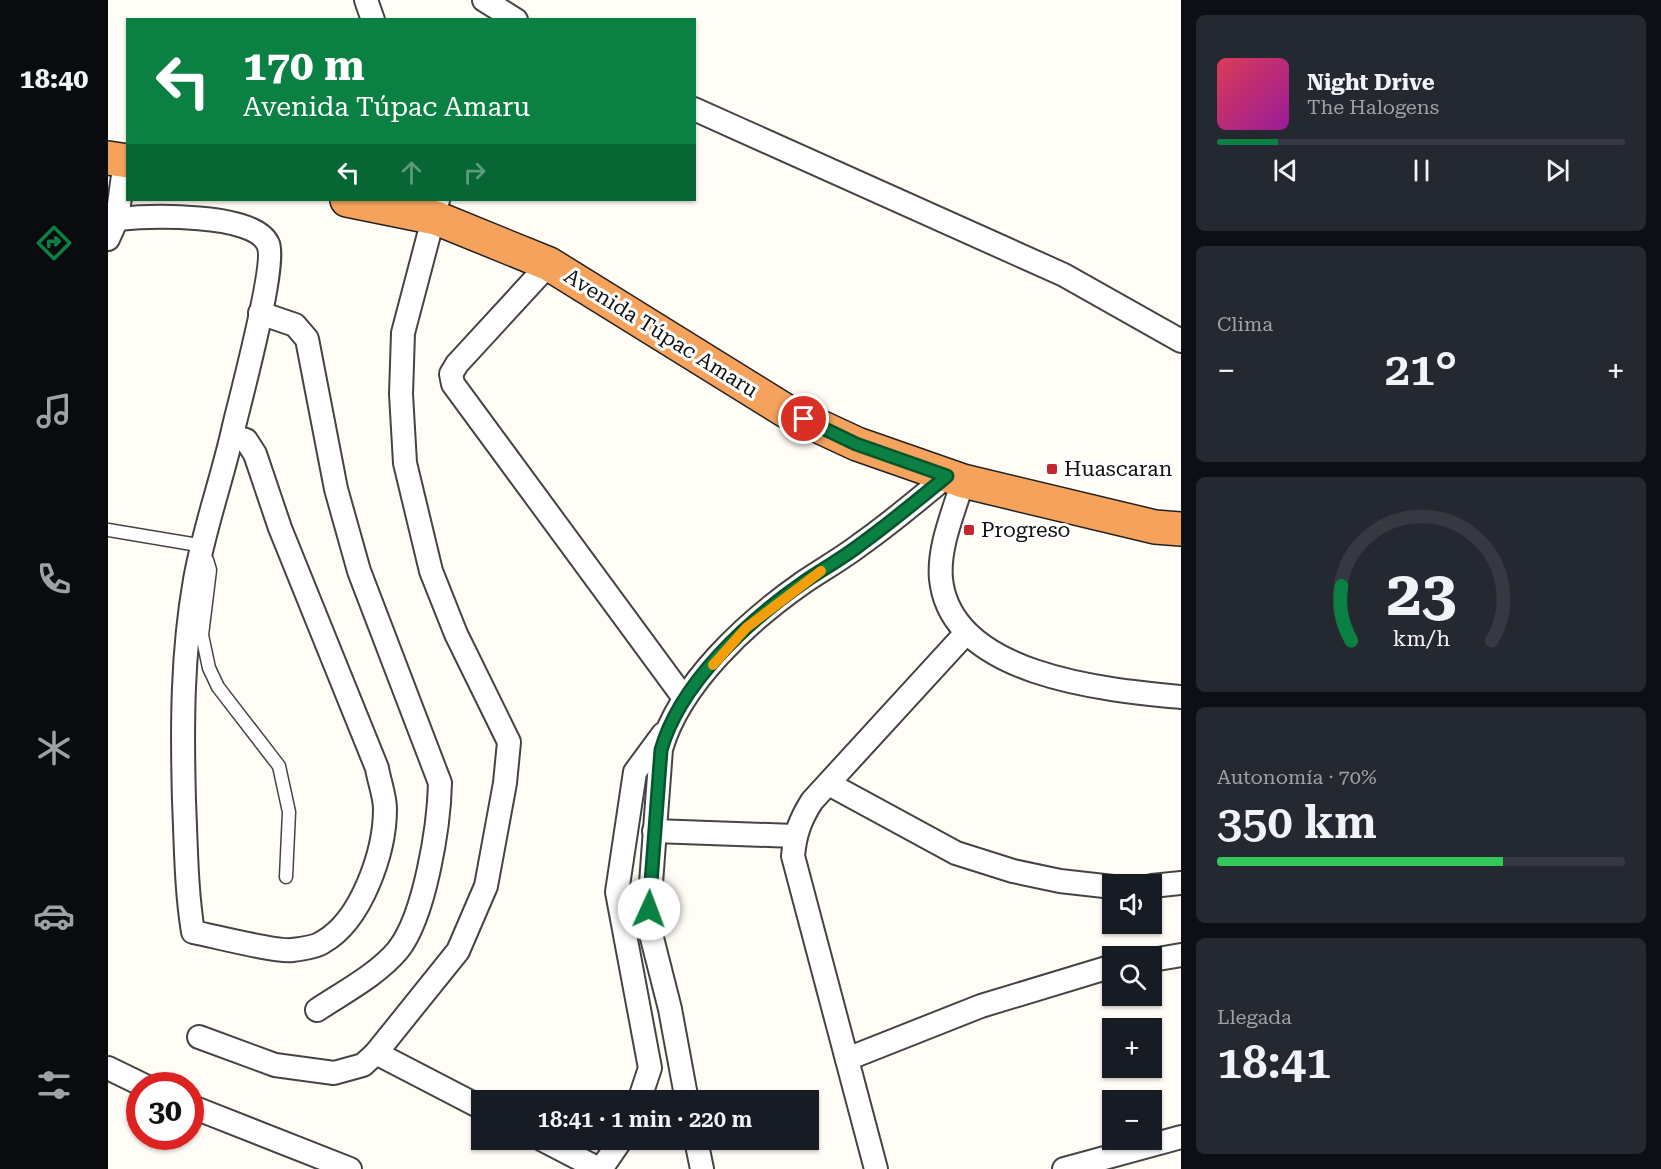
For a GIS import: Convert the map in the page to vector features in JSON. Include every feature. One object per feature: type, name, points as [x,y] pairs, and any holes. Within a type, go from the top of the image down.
[{"type":"highway","name":"Avenida Túpac Amaru","points":[[357,201],[437,209],[549,264],[786,411],[856,444],[955,478],[1155,526],[1181,529]]},
{"type":"street","points":[[366,0],[372,18]]},
{"type":"street","points":[[484,0],[513,18]]},
{"type":"street","points":[[696,110],[1064,274],[1181,340]]},
{"type":"street","points":[[120,160],[113,229],[158,216],[218,221],[260,232],[268,244],[271,261],[260,313],[196,578],[183,681],[187,894],[193,932],[290,951],[323,943],[344,924],[370,881],[380,844],[386,808],[377,768],[280,528],[255,454],[246,440],[232,436]]},
{"type":"street","points":[[199,1037],[275,1065],[334,1073],[363,1065],[376,1053],[458,951],[486,886],[505,783],[509,742],[456,634],[431,571],[405,463],[401,394],[403,333],[437,209]]},
{"type":"street","points":[[549,264],[457,364],[451,374],[453,384],[684,698]]},
{"type":"street","points":[[260,313],[295,325],[307,339],[336,489],[359,571],[440,783],[440,813],[428,871],[416,913],[399,949],[375,971],[317,1010]]},
{"type":"street","points":[[955,478],[941,558],[941,580],[950,608],[966,633],[1014,664],[1043,674],[1113,689],[1181,697]]},
{"type":"street","points":[[643,1090],[650,1068],[617,892],[634,772],[667,727],[684,698],[746,628],[803,583],[955,478]]},
{"type":"street","points":[[876,1169],[793,856],[795,836],[800,819],[812,801],[966,633]]},
{"type":"street","points":[[667,727],[661,750],[649,909],[651,934],[670,1010],[685,1090]]},
{"type":"street","points":[[829,784],[956,853],[1022,873],[1102,885]]},
{"type":"street","points":[[654,831],[795,836]]},
{"type":"street","points":[[1162,885],[1181,883]]},
{"type":"street","points":[[1162,958],[1181,955]]},
{"type":"street","points":[[848,1059],[981,1006],[1102,969]]},
{"type":"street","points":[[376,1053],[471,1102]]},
{"type":"street","points":[[108,1068],[126,1077]]},
{"type":"street","points":[[204,1112],[350,1169]]},
{"type":"street","points":[[1064,1169],[1181,1137]]},
{"type":"street","points":[[563,1150],[600,1169],[614,1150]]},
{"type":"street","points":[[698,1150],[702,1169]]},
{"type":"lane","points":[[108,530],[202,552],[207,560],[210,570],[202,635],[208,668],[219,687],[279,766],[289,812],[286,877]]},
{"type":"slow traffic","points":[[713,665],[746,628],[821,571]]},
{"type":"place","name":"Huascaran","points":[[1052,469]]},
{"type":"place","name":"Progreso","points":[[969,530]]},
{"type":"route","points":[[649,909],[661,750],[667,727],[684,698],[746,628],[803,583],[861,544],[947,476],[856,444],[804,419]]}]
